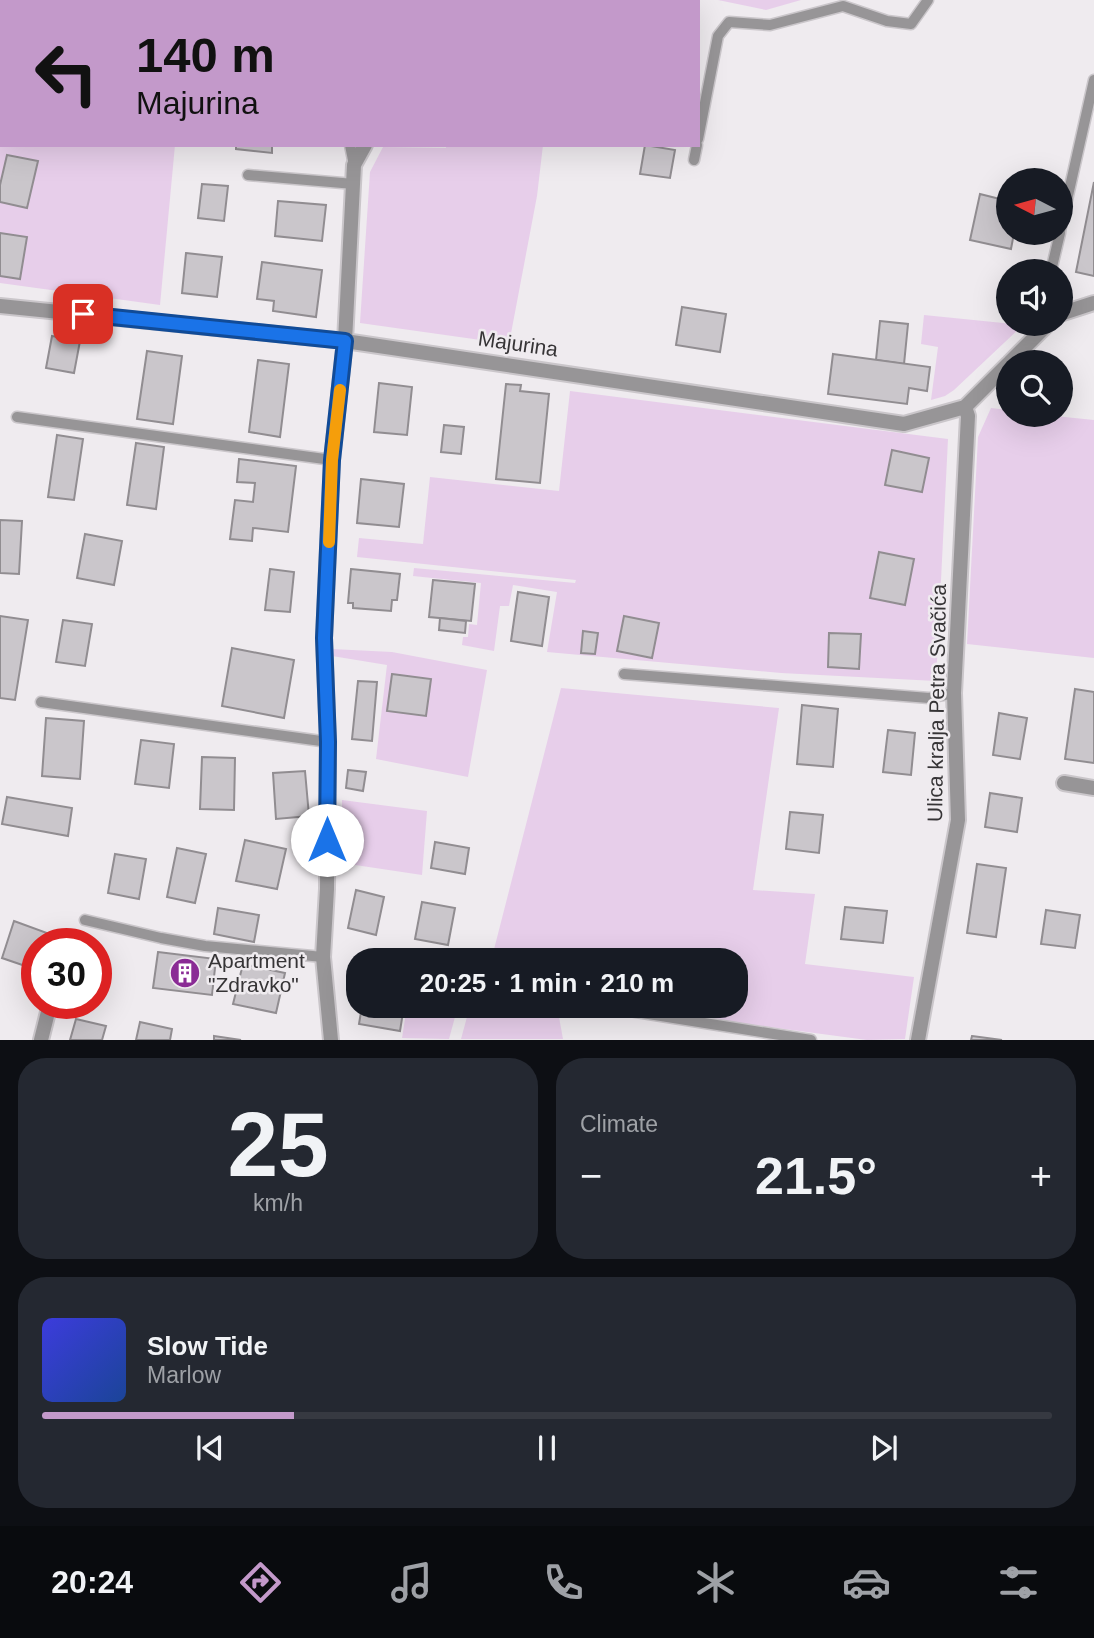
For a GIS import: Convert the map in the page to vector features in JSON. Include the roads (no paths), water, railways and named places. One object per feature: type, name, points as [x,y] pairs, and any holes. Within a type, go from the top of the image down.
[{"type":"street","points":[[331,1040],[323,957],[327,889],[328,742],[324,638],[332,460],[345,341],[354,164],[364,147]]},
{"type":"street","points":[[1073,310],[1094,303]]},
{"type":"street","name":"Majurina","points":[[0,306],[345,341],[904,424],[965,408]]},
{"type":"street","points":[[1022,350],[1036,336]]},
{"type":"street","points":[[965,408],[996,376]]},
{"type":"street","name":"Ulica kralja Petra Svačića","points":[[918,1040],[958,820],[954,694],[968,416],[965,408]]},
{"type":"street","points":[[1064,783],[1094,788]]},
{"type":"street","points":[[41,1040],[47,1019]]},
{"type":"lane","points":[[700,129],[718,36],[729,22],[770,25],[843,6],[887,21],[911,24],[928,0]]},
{"type":"lane","points":[[1073,174],[1094,80]]},
{"type":"lane","points":[[351,147],[354,164]]},
{"type":"lane","points":[[694,160],[697,147]]},
{"type":"lane","points":[[248,175],[354,184]]},
{"type":"lane","points":[[17,417],[332,460]]},
{"type":"lane","points":[[624,674],[929,698],[954,694]]},
{"type":"lane","points":[[41,702],[328,742]]},
{"type":"lane","points":[[85,920],[205,946],[323,957]]},
{"type":"lane","points":[[673,1018],[811,1040]]},
{"type":"place","name":"Apartment \"Zdravko\"","points":[[185,973]]}]
